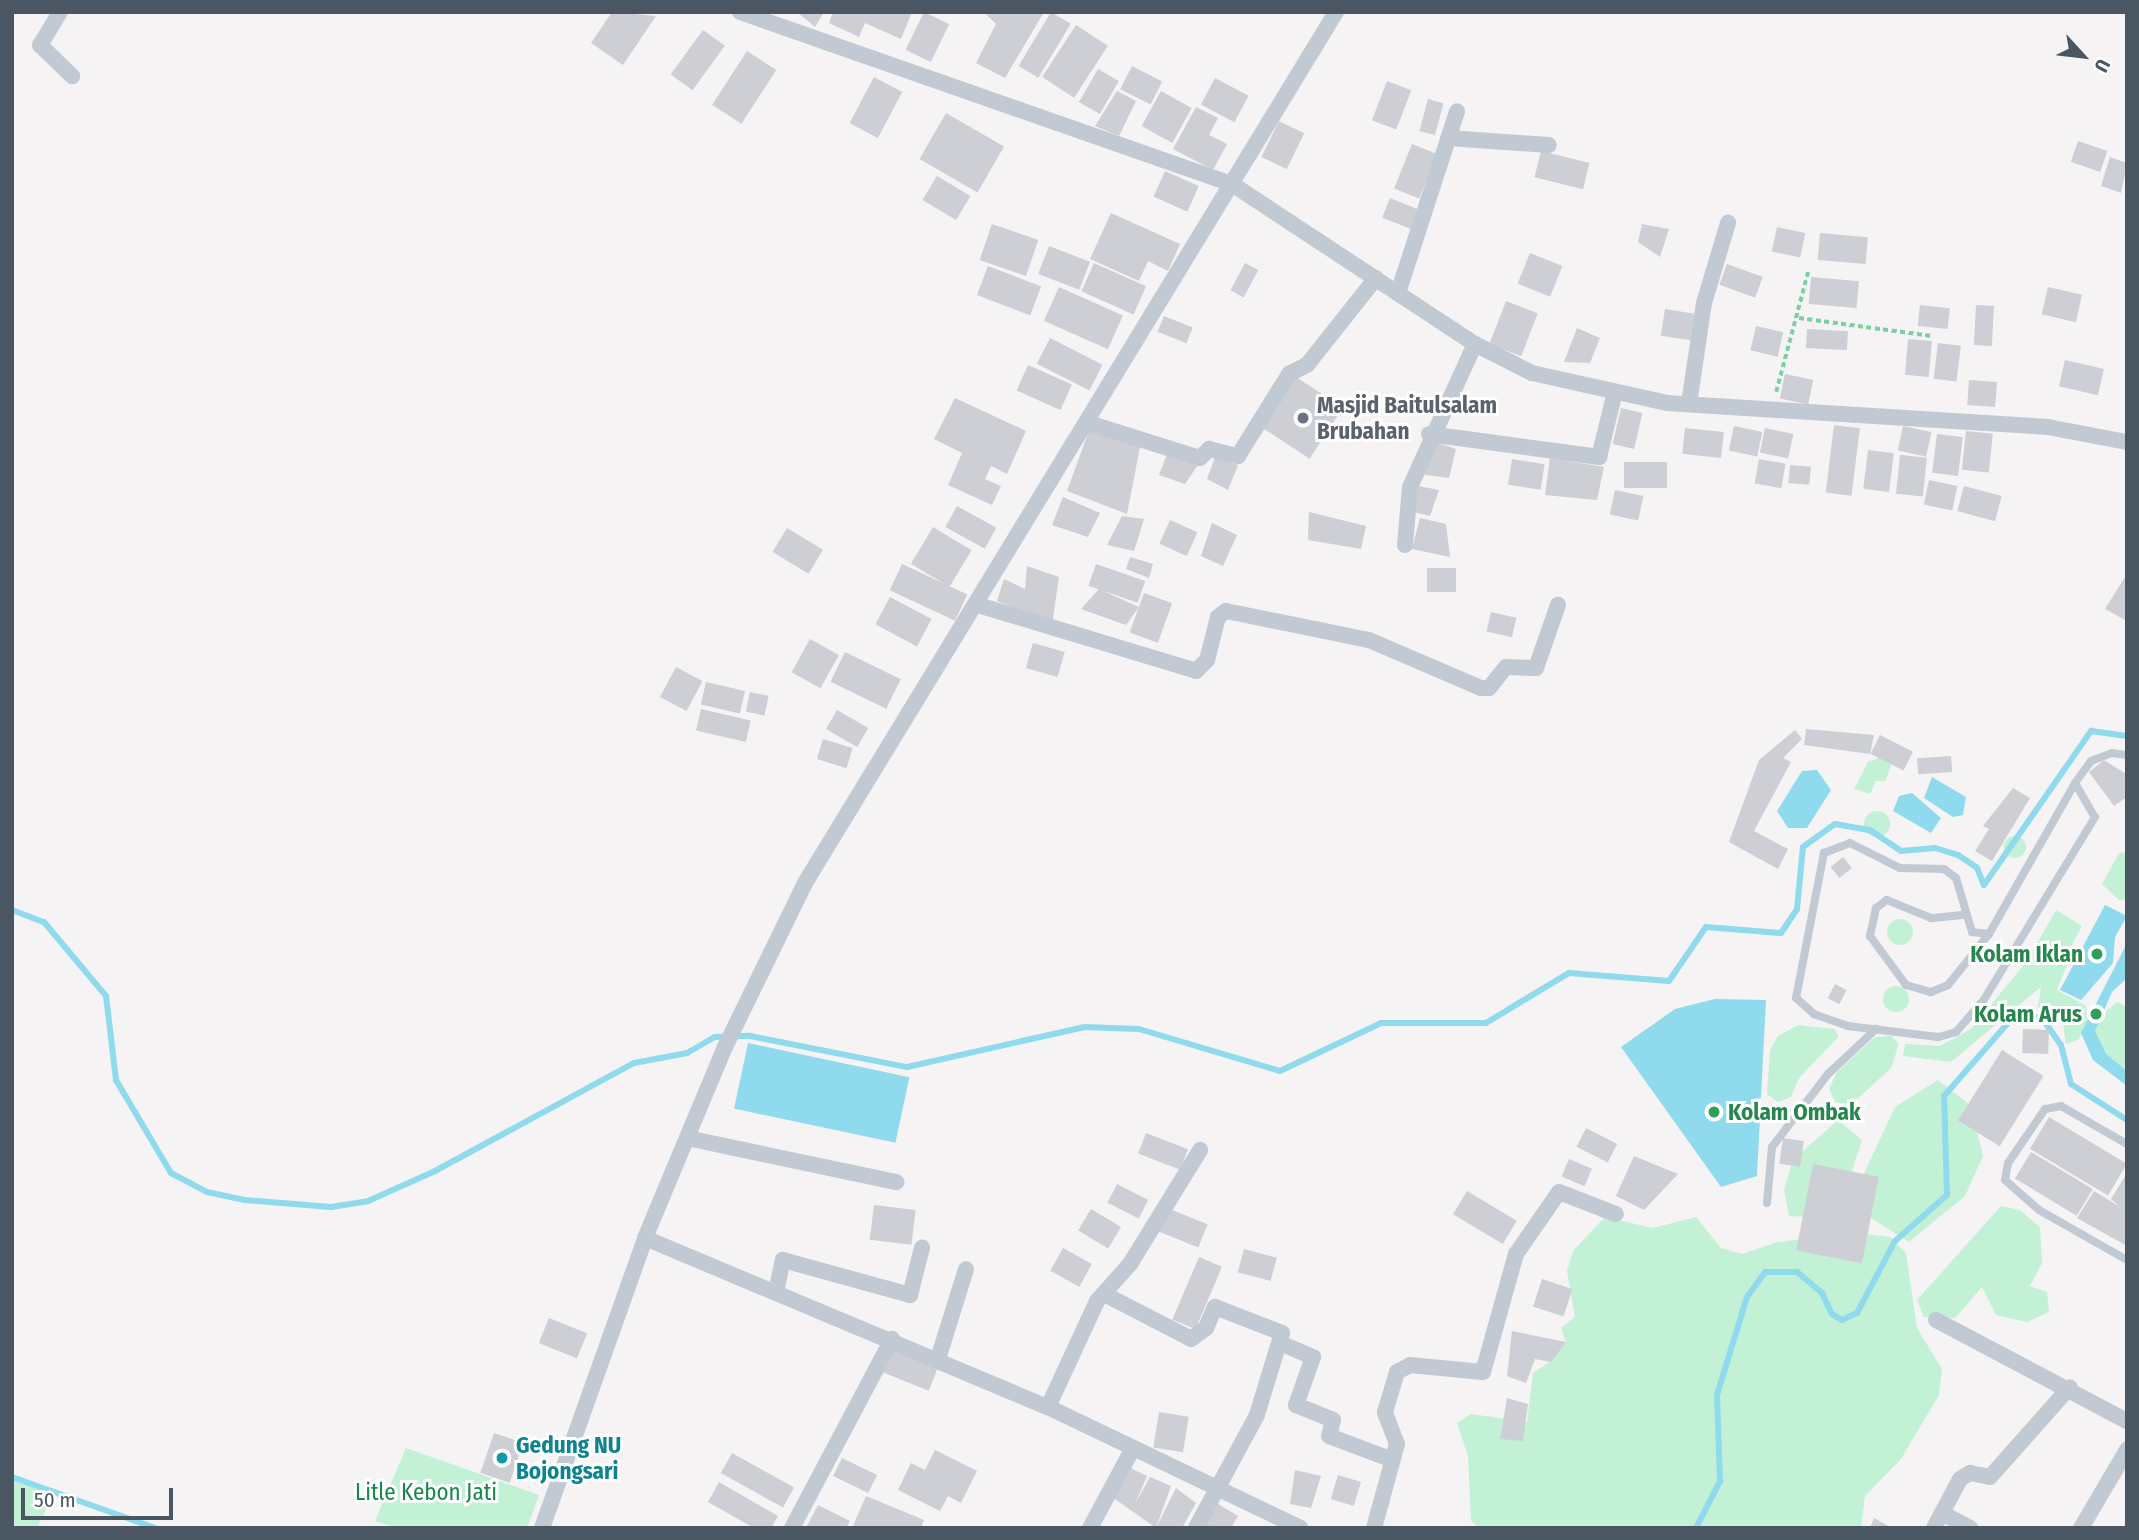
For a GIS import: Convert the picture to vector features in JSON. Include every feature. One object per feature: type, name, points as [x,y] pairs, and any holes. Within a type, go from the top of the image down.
[{"type":"street","points":[[61,12],[40,45],[72,76]]},
{"type":"street","points":[[740,12],[1232,184],[1475,344],[1532,373],[1615,392],[1689,404],[2048,427],[2127,442]]},
{"type":"street","points":[[542,1528],[645,1238],[725,1047],[843,817],[978,606],[1336,12]]},
{"type":"street","points":[[1398,293],[1457,111]]},
{"type":"street","points":[[1448,138],[1549,145]]},
{"type":"street","points":[[1689,404],[1704,303],[1728,223]]},
{"type":"street","points":[[1088,423],[1200,458],[1209,449],[1238,456],[1289,373],[1307,365],[1376,278]]},
{"type":"street","points":[[1405,545],[1405,503],[1429,434],[1475,344]]},
{"type":"street","points":[[1429,434],[1599,457],[1615,392]]},
{"type":"street","points":[[978,606],[1196,671],[1207,660],[1218,617],[1226,611],[1369,640],[1481,688],[1489,688],[1506,667],[1536,668],[1558,605]]},
{"type":"street","points":[[687,1138],[896,1182]]},
{"type":"street","points":[[1048,1407],[1104,1294],[1200,1150]]},
{"type":"street","points":[[1374,1528],[1397,1444],[1385,1412],[1397,1372],[1410,1365],[1483,1372],[1516,1254],[1552,1197],[1568,1192],[1616,1214]]},
{"type":"street","points":[[645,1238],[892,1339],[1048,1407],[1300,1528]]},
{"type":"street","points":[[776,1292],[781,1264],[790,1260],[910,1295],[922,1248]]},
{"type":"street","points":[[938,1359],[966,1269]]},
{"type":"street","points":[[1104,1294],[1191,1339],[1206,1328],[1215,1307],[1279,1330],[1280,1343],[1257,1415],[1220,1489],[1196,1528]]},
{"type":"street","points":[[1936,1320],[2070,1387],[2127,1421]]},
{"type":"street","points":[[792,1528],[892,1339]]},
{"type":"street","points":[[1280,1343],[1313,1357],[1288,1402],[1333,1420],[1329,1436],[1392,1460]]},
{"type":"street","points":[[1970,1528],[1938,1520],[1960,1479],[1970,1473],[1990,1477],[2070,1387]]},
{"type":"street","points":[[1090,1528],[1133,1448]]},
{"type":"street","points":[[2081,1528],[2127,1450]]},
{"type":"lane","points":[[1962,915],[1931,918],[1887,900],[1876,908],[1870,936],[1906,985],[1931,992],[1948,985],[1989,934],[2075,783],[2091,761],[2112,753],[2127,755]]},
{"type":"lane","points":[[1989,934],[1972,932],[1962,915],[1956,878],[1944,869],[1900,868],[1850,843],[1824,853],[1796,998],[1814,1014],[1876,1029],[1938,1037],[1956,1032],[1970,1017],[2095,817],[2075,783]]},
{"type":"lane","points":[[1767,1203],[1772,1147],[1828,1074],[1876,1029]]},
{"type":"lane","points":[[2127,1144],[2061,1106],[2045,1108],[2008,1163],[2005,1180],[2039,1210],[2127,1260]]},
{"type":"path","points":[[1771,409],[1799,318],[1808,272]]},
{"type":"path","points":[[1799,318],[1932,336]]},
{"type":"green space","points":[[1883,756],[1892,764],[1885,781],[1876,781],[1870,794],[1854,789],[1868,762]]},
{"type":"green space","points":[[1877,811],[1886,815],[1890,824],[1886,833],[1877,837],[1868,833],[1864,824],[1868,815]]},
{"type":"green space","points":[[2015,836],[2023,839],[2026,847],[2023,855],[2015,858],[2007,855],[2004,847],[2007,839]]},
{"type":"green space","points":[[2127,852],[2127,900],[2119,900],[2102,884],[2119,853]]},
{"type":"green space","points":[[2056,910],[2082,926],[2063,961],[2067,965],[2057,990],[2086,1006],[2089,1021],[2078,1040],[2066,1044],[2063,1023],[2038,1007],[2041,987],[1951,1062],[1903,1056],[1905,1044],[1940,1046],[1971,1029],[2027,961]]},
{"type":"green space","points":[[1900,919],[1909,923],[1913,932],[1909,941],[1900,945],[1891,941],[1887,932],[1891,923]]},
{"type":"green space","points":[[1896,986],[1905,990],[1909,999],[1905,1008],[1896,1012],[1887,1008],[1883,999],[1887,990]]},
{"type":"green space","points":[[2117,1002],[2127,1007],[2127,1069],[2114,1066],[2094,1040],[2094,1021]]},
{"type":"green space","points":[[1798,1025],[1834,1029],[1839,1036],[1799,1078],[1791,1097],[1778,1102],[1767,1094],[1770,1050],[1778,1036]]},
{"type":"green space","points":[[1891,1036],[1899,1044],[1891,1068],[1853,1103],[1836,1103],[1829,1089],[1837,1072],[1875,1037]]},
{"type":"green space","points":[[1938,1080],[1971,1106],[1983,1156],[1965,1196],[1909,1242],[1863,1213],[1860,1182],[1895,1107]]},
{"type":"green space","points":[[1838,1120],[1862,1140],[1850,1177],[1806,1217],[1789,1216],[1784,1190],[1793,1160]]},
{"type":"green space","points":[[2001,1206],[2020,1210],[2040,1227],[2042,1263],[2030,1286],[2047,1292],[2049,1312],[2027,1322],[1996,1315],[1982,1287],[1955,1318],[1924,1317],[1917,1300]]},
{"type":"green space","points":[[1605,1217],[1653,1228],[1696,1217],[1721,1248],[1742,1254],[1777,1242],[1858,1233],[1890,1237],[1906,1253],[1917,1328],[1942,1369],[1939,1395],[1901,1459],[1865,1496],[1861,1528],[1478,1528],[1471,1520],[1468,1456],[1457,1423],[1471,1414],[1527,1422],[1533,1373],[1551,1361],[1545,1345],[1566,1342],[1561,1328],[1575,1317],[1567,1271],[1573,1251]]},
{"type":"green space","name":"Litle Kebon Jati","points":[[406,1448],[539,1495],[527,1528],[398,1528],[375,1521]]},
{"type":"green space","points":[[12,1477],[54,1494],[37,1528],[12,1528]]},
{"type":"water","points":[[1817,770],[1831,790],[1807,828],[1788,828],[1777,811],[1802,771]]},
{"type":"water","points":[[1932,777],[1966,797],[1963,815],[1953,817],[1924,798]]},
{"type":"water","points":[[1912,793],[1941,818],[1931,833],[1893,811],[1899,796]]},
{"type":"water","name":"Kolam Iklan","points":[[2105,905],[2127,916],[2115,937],[2113,963],[2081,1000],[2060,990]]},
{"type":"water","name":"Kolam Arus","points":[[2127,943],[2127,978],[2112,992],[2095,1031],[2106,1054],[2127,1071],[2127,1086],[2093,1060],[2081,1033]]},
{"type":"water","name":"Kolam Ombak","points":[[1715,999],[1766,1000],[1757,1176],[1721,1187],[1621,1047],[1675,1009]]},
{"type":"water","points":[[748,1043],[909,1077],[895,1143],[734,1109]]},
{"type":"building","points":[[612,12],[656,16],[623,65],[591,43]]},
{"type":"building","points":[[797,12],[824,12],[815,27]]},
{"type":"building","points":[[833,12],[912,12],[901,39],[865,23],[859,37],[829,23]]},
{"type":"building","points":[[924,12],[949,24],[931,62],[906,50]]},
{"type":"building","points":[[984,12],[1044,12],[1005,78],[976,63],[996,24]]},
{"type":"building","points":[[1051,12],[1071,24],[1038,78],[1019,66]]},
{"type":"building","points":[[1076,25],[1108,46],[1074,98],[1042,77]]},
{"type":"building","points":[[703,30],[725,46],[693,90],[671,74]]},
{"type":"building","points":[[747,51],[776,70],[741,124],[712,105]]},
{"type":"building","points":[[1132,66],[1162,81],[1150,105],[1120,89]]},
{"type":"building","points":[[1098,69],[1119,81],[1100,114],[1079,102]]},
{"type":"building","points":[[874,77],[902,92],[878,138],[850,123]]},
{"type":"building","points":[[1215,78],[1249,96],[1234,122],[1201,104]]},
{"type":"building","points":[[1387,81],[1411,90],[1396,130],[1372,120]]},
{"type":"building","points":[[1117,91],[1136,101],[1119,136],[1095,126]]},
{"type":"building","points":[[1161,91],[1192,108],[1172,143],[1142,126]]},
{"type":"building","points":[[1428,99],[1443,103],[1435,135],[1419,131]]},
{"type":"building","points":[[1196,107],[1218,118],[1209,135],[1227,144],[1213,170],[1173,149]]},
{"type":"building","points":[[946,113],[1004,146],[978,192],[920,159]]},
{"type":"building","points":[[1279,121],[1304,133],[1287,169],[1261,157]]},
{"type":"building","points":[[2078,141],[2107,151],[2100,172],[2071,162]]},
{"type":"building","points":[[1412,144],[1437,154],[1419,199],[1394,189]]},
{"type":"building","points":[[1541,151],[1590,163],[1583,189],[1534,177]]},
{"type":"building","points":[[2110,157],[2127,163],[2121,193],[2101,186]]},
{"type":"building","points":[[1165,171],[1199,186],[1187,212],[1154,197]]},
{"type":"building","points":[[937,176],[970,196],[956,220],[923,200]]},
{"type":"building","points":[[1390,198],[1419,210],[1411,229],[1382,217]]},
{"type":"building","points":[[1111,213],[1180,244],[1168,271],[1148,261],[1139,281],[1090,259]]},
{"type":"building","points":[[992,224],[1038,240],[1026,276],[980,260]]},
{"type":"building","points":[[1642,224],[1669,229],[1660,257],[1638,242]]},
{"type":"building","points":[[1777,227],[1805,233],[1800,257],[1772,251]]},
{"type":"building","points":[[1820,233],[1868,237],[1865,264],[1818,260]]},
{"type":"building","points":[[1049,246],[1090,262],[1079,290],[1038,274]]},
{"type":"building","points":[[1530,253],[1562,266],[1550,297],[1518,284]]},
{"type":"building","points":[[1094,263],[1146,286],[1133,315],[1081,291]]},
{"type":"building","points":[[1245,263],[1258,270],[1244,297],[1230,290]]},
{"type":"building","points":[[1727,264],[1763,277],[1755,298],[1719,285]]},
{"type":"building","points":[[988,266],[1041,286],[1030,315],[977,295]]},
{"type":"building","points":[[1811,277],[1859,281],[1856,308],[1809,304]]},
{"type":"building","points":[[1059,287],[1123,315],[1108,349],[1044,321]]},
{"type":"building","points":[[2048,287],[2082,295],[2076,322],[2042,314]]},
{"type":"building","points":[[1506,301],[1538,313],[1521,356],[1490,344]]},
{"type":"building","points":[[1920,305],[1950,308],[1948,329],[1918,326]]},
{"type":"building","points":[[1976,305],[1994,306],[1992,346],[1974,345]]},
{"type":"building","points":[[1665,309],[1695,314],[1690,340],[1661,336]]},
{"type":"building","points":[[1164,316],[1193,328],[1186,343],[1158,332]]},
{"type":"building","points":[[1756,326],[1783,332],[1778,357],[1750,350]]},
{"type":"building","points":[[1577,328],[1600,338],[1590,363],[1564,362]]},
{"type":"building","points":[[1807,329],[1848,331],[1847,350],[1806,348]]},
{"type":"building","points":[[1050,338],[1103,365],[1089,391],[1037,364]]},
{"type":"building","points":[[1908,339],[1932,341],[1929,377],[1905,375]]},
{"type":"building","points":[[1938,343],[1961,346],[1956,382],[1934,379]]},
{"type":"building","points":[[2065,360],[2104,369],[2098,395],[2059,386]]},
{"type":"building","points":[[1028,365],[1072,385],[1060,410],[1017,391]]},
{"type":"building","points":[[1785,374],[1813,380],[1808,404],[1780,398]]},
{"type":"building","name":"Masjid Baitulsalam Brubahan","points":[[1296,377],[1343,407],[1310,459],[1263,428]]},
{"type":"building","points":[[1969,380],[1997,382],[1995,407],[1967,405]]},
{"type":"building","points":[[955,398],[1026,431],[1007,474],[991,466],[985,479],[1001,486],[992,505],[948,485],[962,453],[934,439]]},
{"type":"building","points":[[1621,408],[1642,413],[1634,449],[1613,444]]},
{"type":"building","points":[[1834,425],[1860,428],[1852,496],[1826,492]]},
{"type":"building","points":[[1734,426],[1762,432],[1757,456],[1729,450]]},
{"type":"building","points":[[1903,426],[1931,432],[1926,456],[1898,450]]},
{"type":"building","points":[[1090,428],[1141,442],[1127,514],[1067,491]]},
{"type":"building","points":[[1685,428],[1724,432],[1721,458],[1682,454]]},
{"type":"building","points":[[1765,428],[1793,434],[1788,458],[1760,452]]},
{"type":"building","points":[[1966,431],[1993,434],[1989,473],[1962,470]]},
{"type":"building","points":[[1937,434],[1963,437],[1958,476],[1932,473]]},
{"type":"building","points":[[1432,441],[1456,449],[1449,478],[1418,474]]},
{"type":"building","points":[[1868,450],[1894,453],[1889,492],[1863,489]]},
{"type":"building","points":[[1167,454],[1198,465],[1185,484],[1159,475]]},
{"type":"building","points":[[1900,455],[1927,458],[1923,497],[1896,494]]},
{"type":"building","points":[[1215,457],[1238,465],[1228,490],[1207,479]]},
{"type":"building","points":[[1550,458],[1604,467],[1597,500],[1545,495]]},
{"type":"building","points":[[1512,459],[1545,464],[1541,490],[1508,485]]},
{"type":"building","points":[[1759,459],[1786,464],[1781,488],[1755,484]]},
{"type":"building","points":[[1624,462],[1667,462],[1667,488],[1624,488]]},
{"type":"building","points":[[1790,465],[1811,467],[1809,485],[1788,483]]},
{"type":"building","points":[[1929,480],[1957,486],[1952,510],[1924,504]]},
{"type":"building","points":[[1419,486],[1439,490],[1430,516],[1409,511]]},
{"type":"building","points":[[1964,486],[2002,496],[1995,521],[1957,511]]},
{"type":"building","points":[[1615,490],[1643,496],[1638,520],[1610,514]]},
{"type":"building","points":[[1063,497],[1100,513],[1088,537],[1052,525]]},
{"type":"building","points":[[957,506],[996,528],[985,549],[945,527]]},
{"type":"building","points":[[1309,512],[1366,526],[1361,549],[1308,540]]},
{"type":"building","points":[[1122,516],[1144,519],[1134,551],[1107,545]]},
{"type":"building","points":[[1420,518],[1446,524],[1450,557],[1412,549]]},
{"type":"building","points":[[1170,520],[1197,532],[1187,556],[1159,544]]},
{"type":"building","points":[[1212,523],[1237,535],[1223,566],[1201,556]]},
{"type":"building","points":[[933,527],[972,550],[949,587],[911,564]]},
{"type":"building","points":[[787,528],[823,550],[809,574],[773,552]]},
{"type":"building","points":[[1130,557],[1153,564],[1149,578],[1126,569]]},
{"type":"building","points":[[902,564],[967,594],[955,621],[890,590]]},
{"type":"building","points":[[1096,564],[1145,581],[1138,603],[1089,586]]},
{"type":"building","points":[[1027,566],[1059,577],[1052,625],[997,601],[1004,579],[1025,589]]},
{"type":"building","points":[[1427,568],[1456,568],[1456,592],[1427,592]]},
{"type":"building","points":[[2127,574],[2127,621],[2105,609]]},
{"type":"building","points":[[1099,589],[1139,607],[1126,625],[1081,609]]},
{"type":"building","points":[[1144,593],[1172,603],[1158,643],[1130,632]]},
{"type":"building","points":[[890,597],[931,619],[917,646],[875,624]]},
{"type":"building","points":[[1491,612],[1516,618],[1512,637],[1487,631]]},
{"type":"building","points":[[810,639],[839,655],[820,688],[792,672]]},
{"type":"building","points":[[1033,643],[1065,652],[1058,677],[1026,668]]},
{"type":"building","points":[[845,652],[901,679],[886,709],[831,682]]},
{"type":"building","points":[[676,667],[702,681],[687,711],[660,697]]},
{"type":"building","points":[[706,682],[745,691],[740,713],[701,704]]},
{"type":"building","points":[[750,692],[769,696],[764,716],[746,712]]},
{"type":"building","points":[[701,709],[751,720],[746,742],[696,730]]},
{"type":"building","points":[[837,710],[868,728],[857,747],[826,729]]},
{"type":"building","points":[[1806,729],[1874,735],[1870,754],[1804,745]]},
{"type":"building","points":[[1795,730],[1802,739],[1783,758],[1791,762],[1754,831],[1788,849],[1778,869],[1729,842],[1759,760]]},
{"type":"building","points":[[1880,735],[1913,752],[1903,771],[1870,754]]},
{"type":"building","points":[[823,739],[853,748],[847,768],[817,759]]},
{"type":"building","points":[[1951,756],[1952,772],[1918,774],[1917,758]]},
{"type":"building","points":[[2104,760],[2126,774],[2127,797],[2114,806],[2089,772]]},
{"type":"building","points":[[2013,788],[2030,798],[1992,861],[1975,851],[1989,829],[1983,826]]},
{"type":"building","points":[[1843,857],[1852,868],[1839,878],[1831,867]]},
{"type":"building","points":[[1835,984],[1847,990],[1839,1004],[1828,998]]},
{"type":"building","points":[[2023,1029],[2049,1030],[2048,1054],[2022,1053]]},
{"type":"building","points":[[2002,1050],[2044,1076],[2000,1146],[1958,1120]]},
{"type":"building","points":[[2049,1117],[2127,1164],[2108,1196],[2030,1149]]},
{"type":"building","points":[[1586,1128],[1617,1144],[1608,1163],[1576,1147]]},
{"type":"building","points":[[1146,1133],[1188,1149],[1180,1170],[1138,1154]]},
{"type":"building","points":[[1783,1138],[1804,1141],[1800,1167],[1779,1164]]},
{"type":"building","points":[[2031,1152],[2093,1189],[2077,1216],[2015,1179]]},
{"type":"building","points":[[1634,1156],[1678,1174],[1644,1210],[1616,1196]]},
{"type":"building","points":[[1569,1159],[1592,1169],[1585,1186],[1562,1176]]},
{"type":"building","points":[[1813,1164],[1879,1177],[1862,1263],[1796,1250]]},
{"type":"building","points":[[2127,1173],[2127,1246],[2077,1218],[2094,1191],[2120,1207],[2111,1199]]},
{"type":"building","points":[[1117,1184],[1148,1200],[1139,1219],[1107,1203]]},
{"type":"building","points":[[1467,1191],[1517,1221],[1503,1244],[1453,1214]]},
{"type":"building","points":[[874,1205],[916,1210],[911,1245],[870,1240]]},
{"type":"building","points":[[1165,1207],[1208,1224],[1198,1247],[1156,1230]]},
{"type":"building","points":[[1091,1209],[1121,1227],[1108,1248],[1078,1230]]},
{"type":"building","points":[[1063,1248],[1092,1264],[1079,1287],[1050,1271]]},
{"type":"building","points":[[1244,1249],[1277,1258],[1271,1281],[1238,1272]]},
{"type":"building","points":[[1199,1257],[1222,1267],[1195,1329],[1172,1320]]},
{"type":"building","points":[[1542,1279],[1572,1289],[1563,1316],[1533,1307]]},
{"type":"building","points":[[549,1318],[587,1333],[577,1358],[539,1343]]},
{"type":"building","points":[[1512,1331],[1566,1342],[1551,1362],[1535,1359],[1526,1383],[1507,1376]]},
{"type":"building","points":[[887,1347],[938,1368],[929,1391],[878,1370]]},
{"type":"building","points":[[1507,1398],[1528,1404],[1523,1441],[1500,1439]]},
{"type":"building","points":[[1159,1412],[1189,1417],[1183,1452],[1153,1448]]},
{"type":"building","name":"Gedung NU Bojongsari","points":[[494,1433],[523,1443],[510,1483],[480,1473]]},
{"type":"building","points":[[935,1450],[977,1471],[961,1503],[948,1496],[940,1511],[898,1490],[911,1463],[925,1470]]},
{"type":"building","points":[[732,1453],[794,1487],[783,1508],[721,1473]]},
{"type":"building","points":[[842,1458],[877,1475],[868,1493],[833,1476]]},
{"type":"building","points":[[1126,1466],[1147,1476],[1135,1504],[1150,1477],[1171,1486],[1156,1528],[1112,1497]]},
{"type":"building","points":[[1295,1470],[1321,1476],[1311,1508],[1290,1504]]},
{"type":"building","points":[[1338,1475],[1361,1482],[1354,1506],[1331,1499]]},
{"type":"building","points":[[719,1482],[778,1516],[771,1528],[754,1528],[708,1502]]},
{"type":"building","points":[[1176,1488],[1196,1503],[1182,1528],[1156,1528]]},
{"type":"building","points":[[866,1496],[924,1520],[921,1528],[852,1528]]},
{"type":"building","points":[[1215,1502],[1238,1516],[1231,1528],[1200,1528]]},
{"type":"building","points":[[818,1505],[850,1521],[846,1528],[806,1528]]},
{"type":"building","points":[[1874,1518],[1892,1528],[1870,1528]]},
{"type":"waterway","points":[[12,910],[44,922],[106,996],[116,1080],[171,1173],[207,1192],[245,1200],[331,1207],[368,1201],[435,1171],[634,1063],[687,1053],[715,1037],[750,1036],[907,1067],[1084,1027],[1139,1029],[1280,1071],[1381,1023],[1486,1023],[1569,973],[1669,981],[1706,927],[1781,933],[1797,909],[1803,847],[1835,824],[1870,830],[1901,851],[1935,848],[1958,855],[1977,868],[1984,885],[2091,731],[2127,736]]},
{"type":"waterway","points":[[1696,1528],[1720,1481],[1717,1395],[1747,1297],[1765,1272],[1797,1272],[1822,1293],[1832,1314],[1842,1320],[1857,1313],[1895,1241],[1947,1195],[1944,1096],[2008,1023],[2024,1014],[2042,1018],[2061,1045],[2071,1084],[2127,1120]]},
{"type":"waterway","points":[[12,1477],[155,1528]]},
{"type":"place","name":"Masjid Baitulsalam Brubahan","points":[[1303,418]]},
{"type":"place","name":"Kolam Iklan","points":[[2097,954]]},
{"type":"place","name":"Kolam Arus","points":[[2096,1014]]},
{"type":"place","name":"Kolam Ombak","points":[[1714,1112]]},
{"type":"place","name":"Gedung NU Bojongsari","points":[[502,1458]]}]
